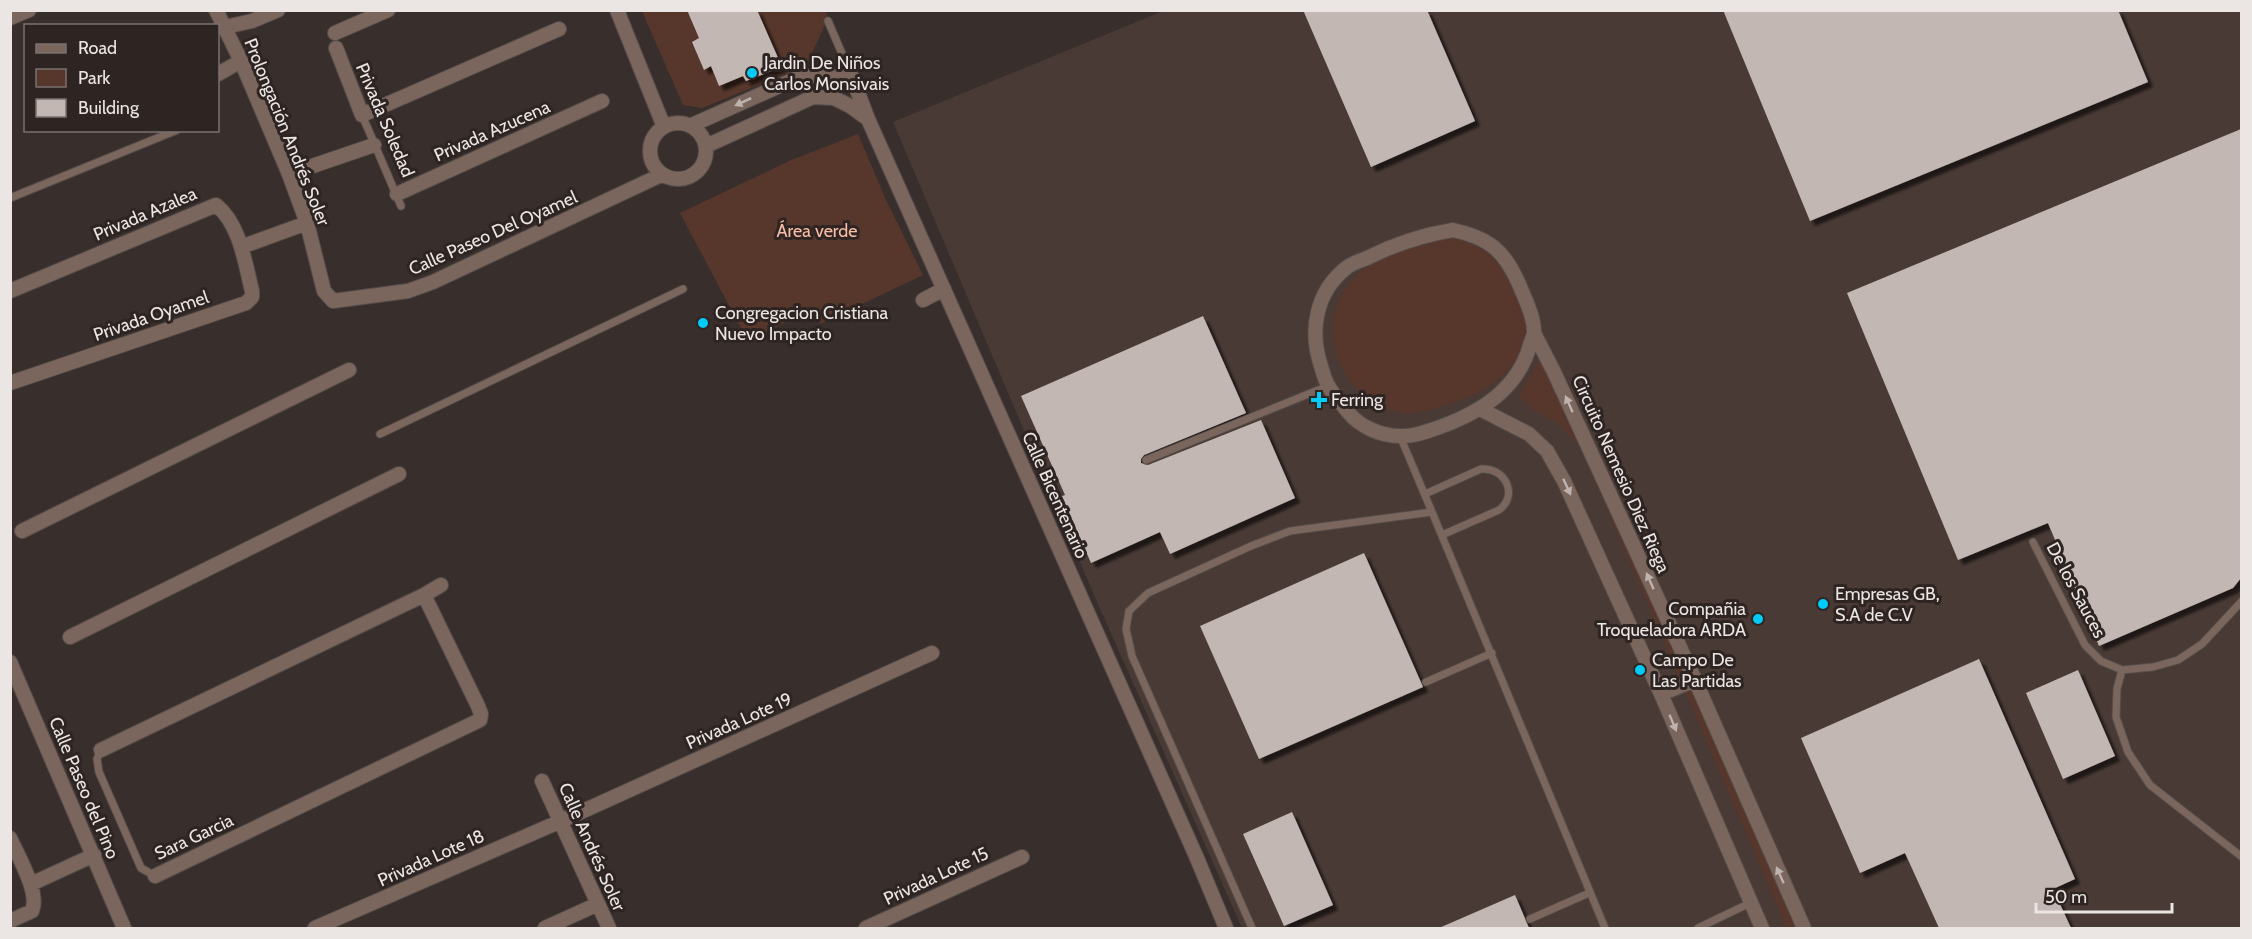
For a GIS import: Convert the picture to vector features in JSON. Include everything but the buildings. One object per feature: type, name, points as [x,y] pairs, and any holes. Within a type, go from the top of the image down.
[{"type":"street","points":[[10,18],[29,10]]},
{"type":"street","name":"Prolongación Andrés Soler","points":[[216,10],[241,61],[289,174],[307,223],[324,291],[333,300]]},
{"type":"street","points":[[225,27],[252,21],[278,10]]},
{"type":"street","points":[[335,33],[387,10]]},
{"type":"street","points":[[617,10],[664,126]]},
{"type":"street","points":[[362,115],[559,29]]},
{"type":"street","name":"Privada Soledad","points":[[336,48],[362,115]]},
{"type":"street","points":[[219,73],[241,61]]},
{"type":"street","points":[[692,125],[703,136],[706,146],[704,160],[694,175],[677,180],[661,175],[654,168],[649,150],[656,132],[664,126],[692,125],[795,79],[818,75],[852,77]]},
{"type":"street","name":"Calle Bicentenario","points":[[852,77],[868,119],[1226,928]]},
{"type":"street","points":[[706,146],[813,97],[834,98],[868,119]]},
{"type":"street","name":"Privada Azucena","points":[[399,200],[602,101]]},
{"type":"street","points":[[289,174],[374,145]]},
{"type":"street","name":"Calle Paseo Del Oyamel","points":[[333,300],[408,291],[434,282],[661,175]]},
{"type":"street","name":"Privada Azalea","points":[[10,291],[216,205],[228,216],[241,247]]},
{"type":"street","points":[[241,247],[307,223]]},
{"type":"street","name":"Circuito Nemesio Diez Riega","points":[[1534,333],[1526,361],[1515,379],[1502,393],[1480,409],[1452,423],[1421,434],[1401,436],[1374,431],[1354,420],[1328,386],[1317,354],[1314,335],[1318,306],[1331,282],[1348,266],[1419,236],[1453,230],[1476,235],[1495,248],[1513,269],[1529,310],[1534,333],[1559,382],[1695,680],[1804,928]]},
{"type":"street","name":"Privada Oyamel","points":[[10,383],[250,301],[252,291],[241,247]]},
{"type":"street","points":[[923,300],[944,289]]},
{"type":"street","points":[[22,531],[349,370]]},
{"type":"street","points":[[1480,409],[1529,434],[1547,451],[1564,481],[1661,694],[1762,928]]},
{"type":"street","points":[[70,637],[399,474]]},
{"type":"street","name":"Sara Garcia","points":[[101,750],[441,585]]},
{"type":"street","name":"Sara Garcia","points":[[155,876],[480,720],[481,714],[478,706],[424,595]]},
{"type":"street","name":"Privada Lote 19","points":[[561,821],[932,653]]},
{"type":"street","name":"Calle Paseo del Pino","points":[[10,662],[124,928]]},
{"type":"street","points":[[1661,694],[1695,680]]},
{"type":"street","name":"Calle Andrés Soler","points":[[542,781],[609,928]]},
{"type":"street","name":"Privada Lote 18","points":[[315,928],[561,821]]},
{"type":"street","points":[[10,838],[31,884],[34,899],[32,911],[10,921]]},
{"type":"street","points":[[31,884],[94,855]]},
{"type":"street","name":"Privada Lote 15","points":[[866,928],[1022,857]]},
{"type":"street","points":[[545,928],[598,904]]},
{"type":"lane","points":[[828,21],[852,77]]},
{"type":"lane","name":"Privada Soledad","points":[[362,115],[399,200]]},
{"type":"lane","points":[[10,198],[172,132]]},
{"type":"lane","points":[[380,434],[683,289]]},
{"type":"lane","points":[[1146,460],[1328,386]]},
{"type":"lane","points":[[1401,436],[1605,928]]},
{"type":"lane","points":[[1425,494],[1481,469],[1498,471],[1505,482],[1509,495],[1506,505],[1442,535]]},
{"type":"lane","points":[[1252,928],[1132,656],[1126,629],[1129,611],[1148,593],[1251,546],[1290,531],[1432,512]]},
{"type":"lane","name":"De los Sauces","points":[[2033,542],[2085,645],[2101,661],[2122,670]]},
{"type":"lane","points":[[2241,601],[2202,644],[2178,660],[2153,667],[2122,670],[2117,689],[2116,717],[2128,752],[2150,785],[2241,857]]},
{"type":"lane","points":[[1426,682],[1492,653]]},
{"type":"lane","name":"Sara Garcia","points":[[101,750],[97,759],[104,783],[141,868],[155,876]]},
{"type":"lane","points":[[1530,919],[1589,893]]},
{"type":"lane","points":[[1698,928],[1750,903]]},
{"type":"shaded area","points":[[1163,11],[2241,11],[2241,928],[1242,928],[1094,595],[893,122]]},
{"type":"green space","points":[[825,10],[828,18],[806,66],[702,108],[683,105],[642,11]]},
{"type":"green space","name":"Área verde","points":[[858,134],[886,200],[923,275],[820,324],[814,308],[748,341],[680,213],[789,161]]},
{"type":"green space","points":[[1459,237],[1494,255],[1505,267],[1526,300],[1527,323],[1524,341],[1518,356],[1498,380],[1470,396],[1424,411],[1408,413],[1388,409],[1362,394],[1343,370],[1336,352],[1333,333],[1337,304],[1355,277],[1371,263],[1417,244],[1435,239]]},
{"type":"green space","points":[[1541,357],[1804,928],[1787,928],[1580,447],[1556,422],[1532,409],[1519,396]]},
{"type":"place","name":"Jardin De Niños Carlos Monsivais","points":[[752,73]]},
{"type":"place","name":"Congregacion Cristiana Nuevo Impacto","points":[[703,323]]},
{"type":"place","name":"Ferring","points":[[1319,400]]},
{"type":"place","name":"Empresas GB, S.A de C.V","points":[[1823,604]]},
{"type":"place","name":"Compañia Troqueladora ARDA","points":[[1758,619]]},
{"type":"place","name":"Campo De Las Partidas","points":[[1640,670]]}]
